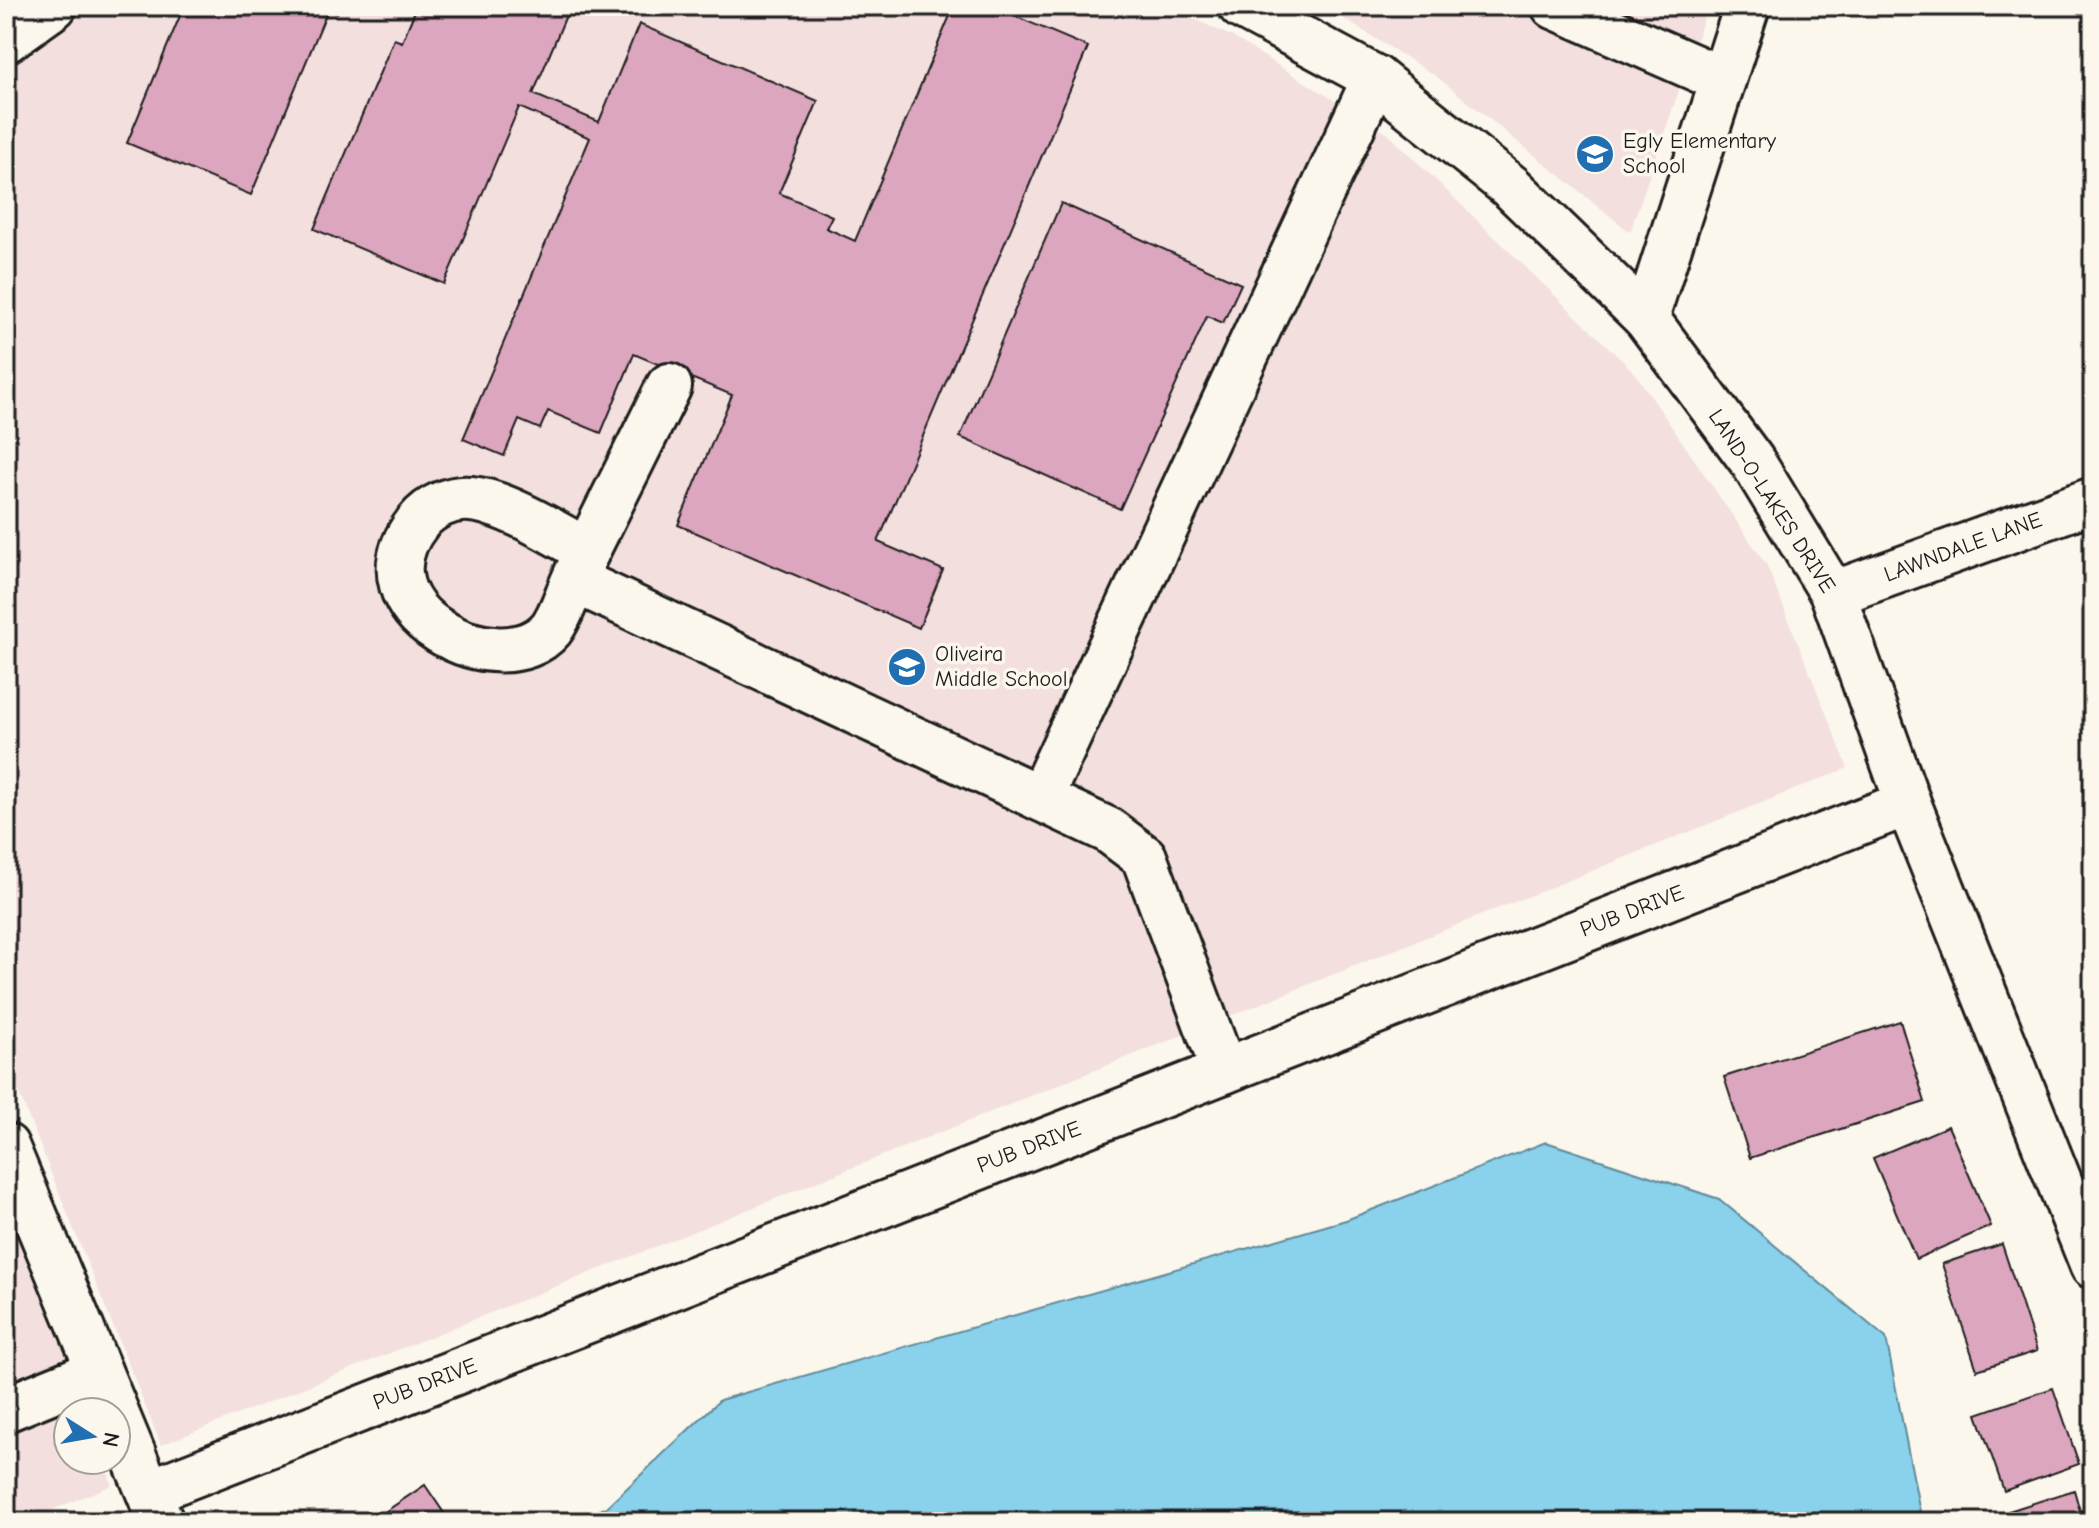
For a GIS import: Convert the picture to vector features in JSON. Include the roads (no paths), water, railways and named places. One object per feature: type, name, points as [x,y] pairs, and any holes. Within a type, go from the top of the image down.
[{"type":"street","points":[[6,40],[54,6]]},
{"type":"street","name":"LAND-O-LAKES DRIVE","points":[[1241,6],[1375,78],[1511,187],[1646,318],[1752,461],[1833,594],[1908,803],[2093,1266]]},
{"type":"street","points":[[1554,6],[1723,80]]},
{"type":"street","points":[[1646,318],[1747,6]]},
{"type":"street","points":[[1040,798],[1375,78]]},
{"type":"street","points":[[669,386],[581,565],[1108,830],[1144,857],[1224,1071]]},
{"type":"street","name":"LAWNDALE LANE","points":[[1833,594],[2093,500]]},
{"type":"street","name":"PUB DRIVE","points":[[155,1507],[1224,1071],[1908,803]]},
{"type":"street","points":[[6,1146],[109,1396]]},
{"type":"street","points":[[6,1409],[99,1371]]},
{"type":"street","points":[[132,1451],[155,1507]]},
{"type":"water","points":[[1546,1142],[1719,1199],[1886,1338],[1922,1522],[574,1522],[607,1507],[720,1400],[1346,1220]]},
{"type":"place","name":"Egly Elementary School","points":[[1595,154]]},
{"type":"place","name":"Oliveira Middle School","points":[[907,667]]}]
